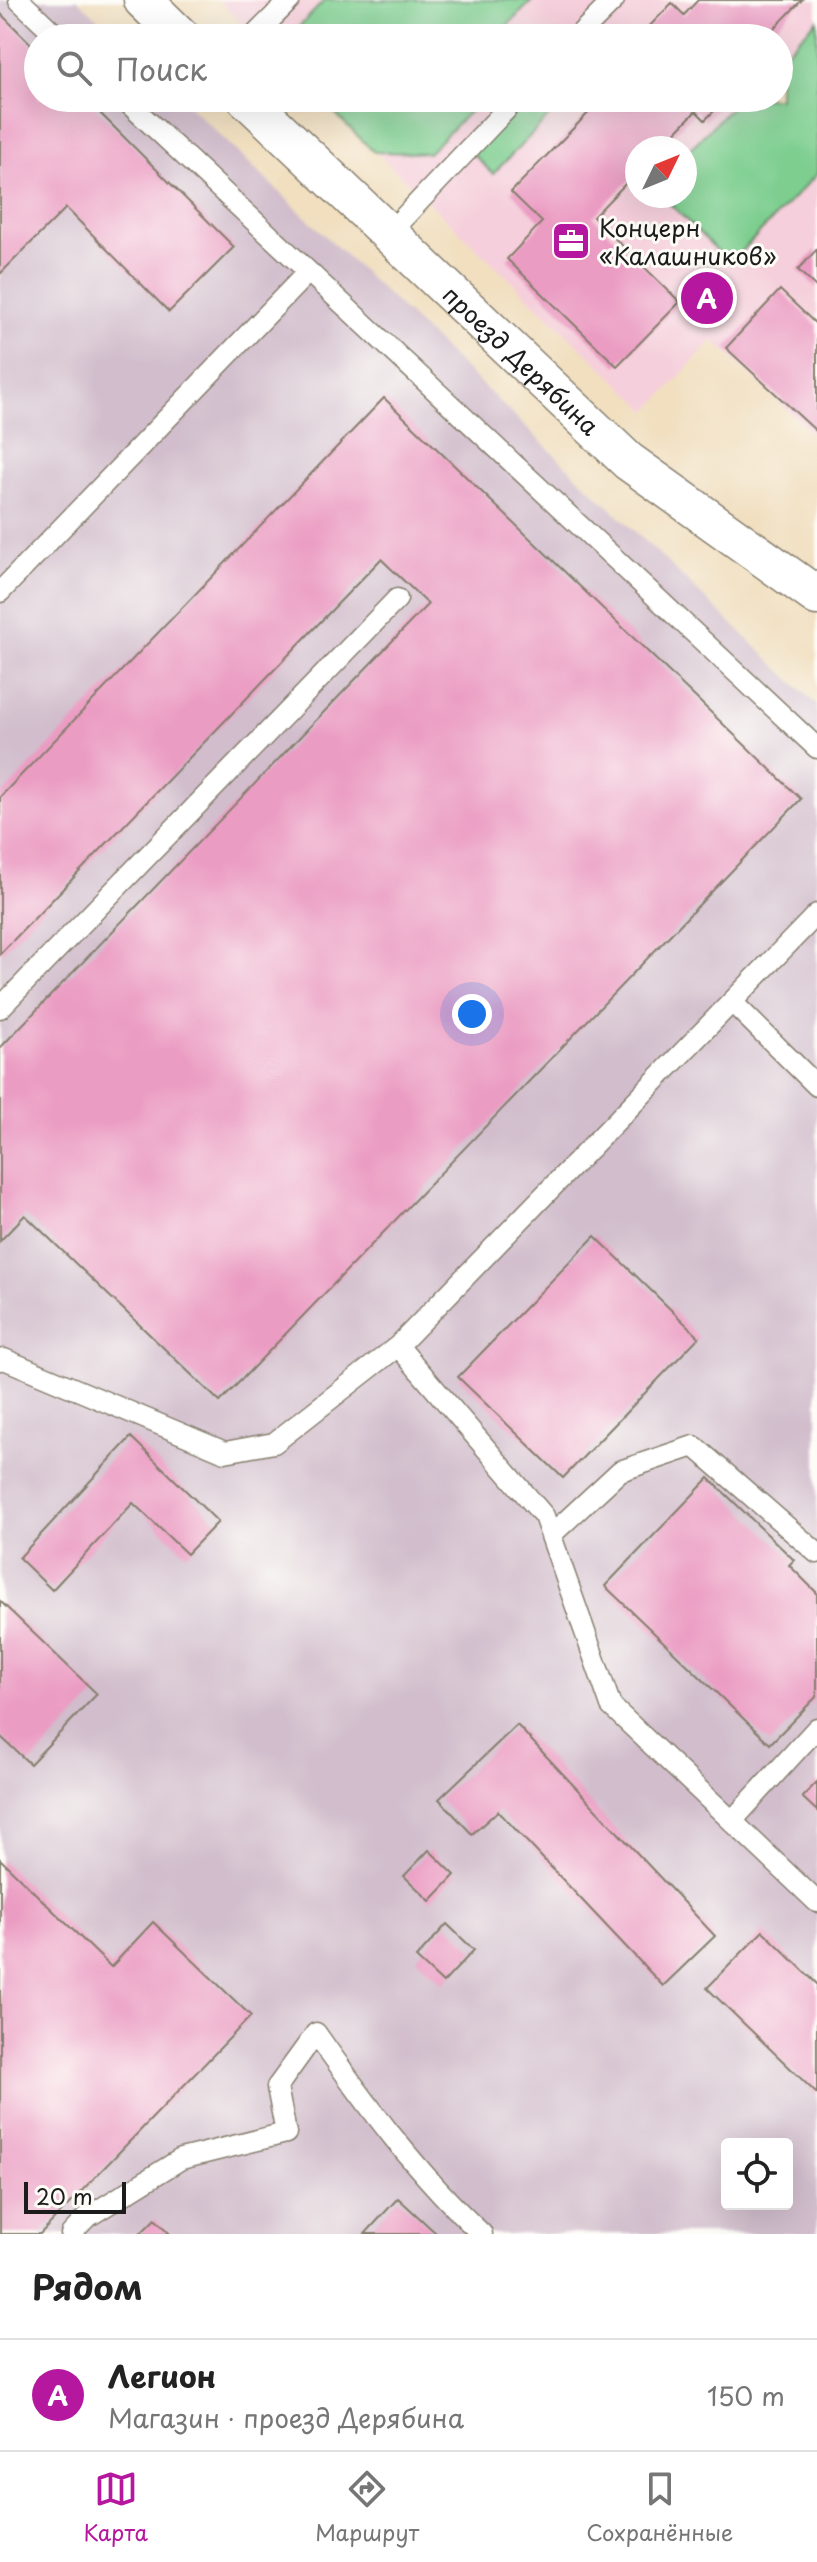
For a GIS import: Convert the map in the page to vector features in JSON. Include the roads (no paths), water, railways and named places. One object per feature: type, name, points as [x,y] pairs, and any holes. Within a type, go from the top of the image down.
[{"type":"street","points":[[143,0],[168,24]]},
{"type":"street","name":"проезд Дерябина","points":[[261,112],[628,461],[817,596]]},
{"type":"lane","points":[[19,0],[44,24]]},
{"type":"lane","points":[[266,24],[290,0]]},
{"type":"lane","points":[[590,24],[614,0]]},
{"type":"lane","points":[[138,112],[817,748]]},
{"type":"lane","points":[[389,233],[504,112]]},
{"type":"lane","points":[[0,592],[308,272]]},
{"type":"lane","points":[[0,1008],[397,599]]},
{"type":"lane","points":[[0,1360],[4,1359],[225,1452],[274,1443],[398,1346],[817,914]]},
{"type":"lane","points":[[732,1002],[817,1086]]},
{"type":"lane","points":[[398,1346],[544,1516],[611,1706],[817,1902]]},
{"type":"lane","points":[[551,1535],[620,1471],[694,1446],[817,1553]]},
{"type":"lane","points":[[732,1821],[817,1728]]},
{"type":"lane","points":[[71,2234],[86,2218],[181,2159],[286,2133],[277,2087],[316,2033],[370,2110],[454,2208],[482,2234]]},
{"type":"place","name":"Концерн «Калашников»","points":[[571,241]]},
{"type":"place","name":"Легион","points":[[707,298]]}]
